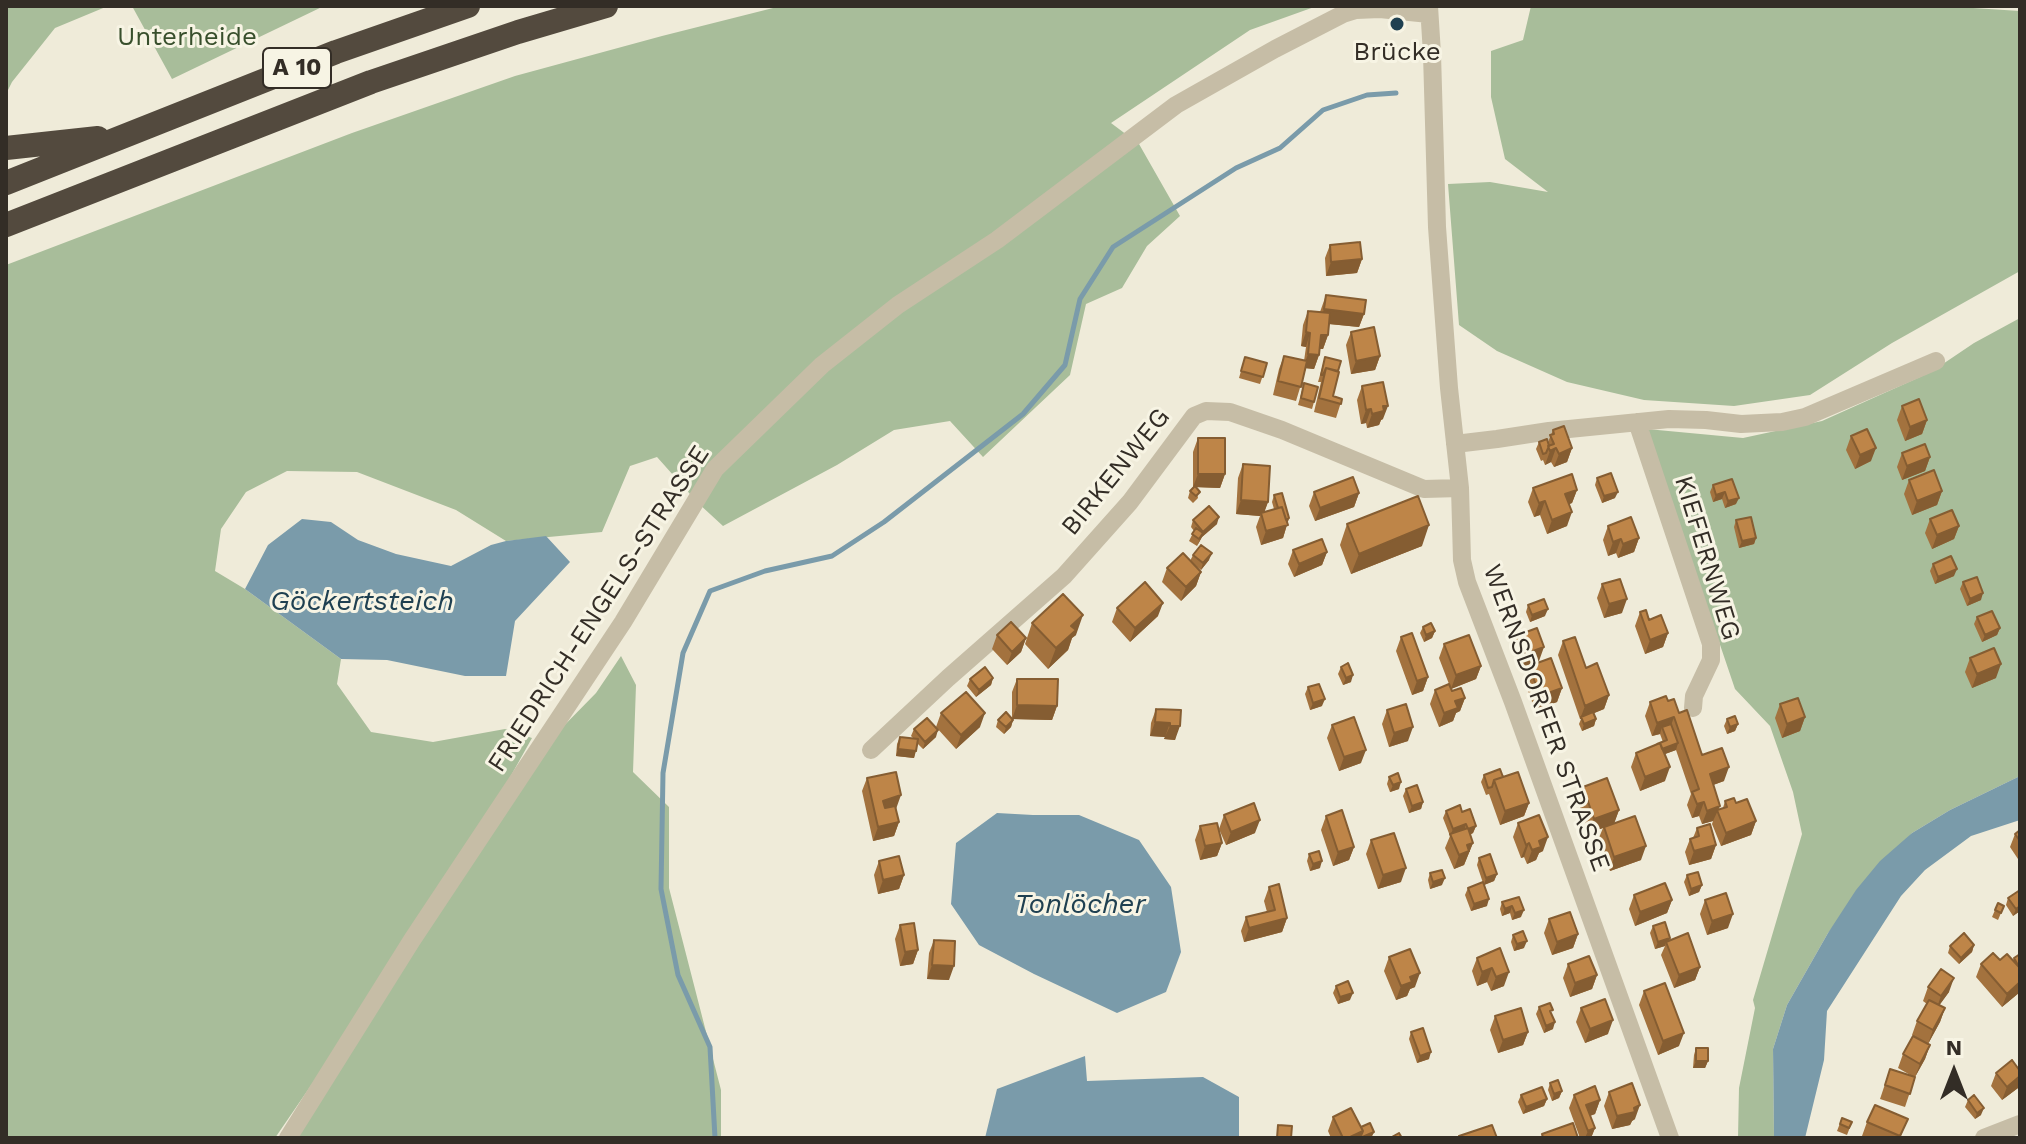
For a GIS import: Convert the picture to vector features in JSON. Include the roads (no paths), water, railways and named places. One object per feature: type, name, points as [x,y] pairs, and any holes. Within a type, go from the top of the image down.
[{"type":"highway","name":"A 10","points":[[6,183],[336,52],[468,6]]},
{"type":"highway","name":"A 10","points":[[6,225],[371,82],[606,6]]},
{"type":"highway","points":[[6,148],[128,134]]},
{"type":"street","name":"FRIEDRICH-ENGELS-STRASSE","points":[[288,1138],[412,940],[623,622],[715,469],[822,365],[898,305],[997,240],[1176,105],[1343,14],[1356,10],[1429,10]]},
{"type":"street","name":"WERNSDORFER STRASSE","points":[[1429,10],[1437,227],[1460,488],[1462,560],[1467,582],[1513,702],[1663,1135]]},
{"type":"street","points":[[1455,444],[1669,419],[1741,424],[1782,422],[1805,417],[1936,361]]},
{"type":"street","name":"BIRKENWEG","points":[[871,750],[1064,576],[1130,502],[1194,416],[1206,411],[1230,412],[1282,430],[1424,489],[1460,488]]},
{"type":"street","name":"KIEFERNWEG","points":[[1637,422],[1711,644],[1711,660],[1694,696],[1693,708]]},
{"type":"street","points":[[1984,1138],[2020,1124]]},
{"type":"water","name":"Göckertsteich","points":[[302,519],[331,522],[358,540],[396,554],[451,566],[491,545],[546,536],[570,562],[515,621],[506,676],[465,676],[387,660],[341,659],[245,589],[268,545]]},
{"type":"water","points":[[2020,776],[2020,820],[1971,836],[1925,870],[1901,896],[1827,1011],[1824,1060],[1805,1138],[1774,1138],[1773,1049],[1787,1005],[1856,890],[1880,861],[1912,833],[1950,810]]},
{"type":"water","name":"Tonlöcher","points":[[997,813],[1079,815],[1139,840],[1171,887],[1181,952],[1166,992],[1117,1013],[979,945],[951,904],[956,843]]},
{"type":"water","points":[[1085,1056],[1087,1081],[1203,1077],[1239,1097],[1239,1138],[985,1138],[997,1089]]},
{"type":"waterway","points":[[715,1138],[710,1047],[678,975],[661,889],[663,773],[683,653],[710,591],[765,571],[832,556],[884,522],[1023,414],[1065,365],[1080,299],[1113,247],[1236,168],[1280,148],[1323,110],[1367,95],[1396,93]]},
{"type":"place","name":"Brücke","points":[[1397,24]]},
{"type":"park label","name":"Unterheide","points":[[187,37]]}]
